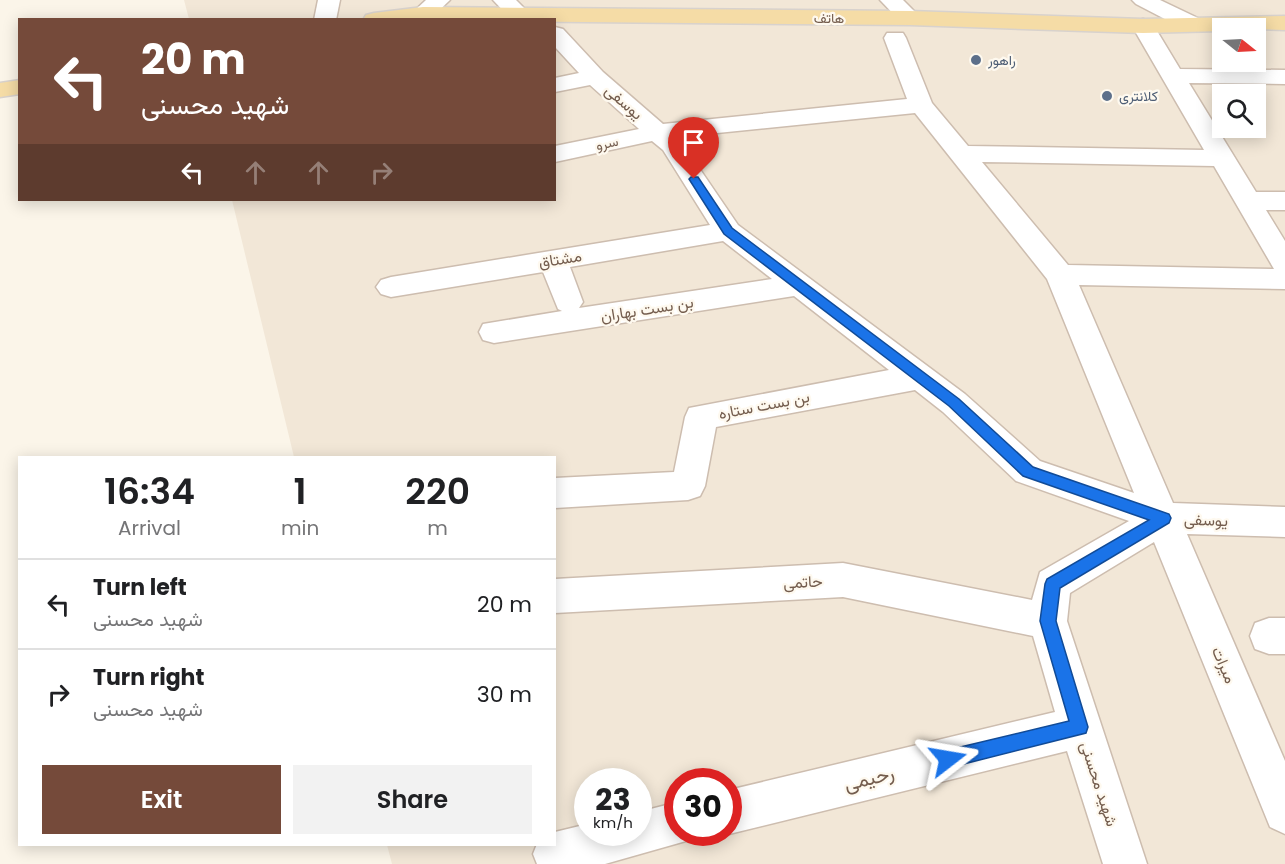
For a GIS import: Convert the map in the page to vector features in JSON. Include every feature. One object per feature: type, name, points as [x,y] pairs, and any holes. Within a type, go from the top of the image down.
[{"type":"main road","name":"هاتف","points":[[383,18],[431,7],[520,15],[902,28],[1146,31],[1212,35]]},
{"type":"main road","name":"هاتف","points":[[1146,31],[1194,25],[1285,23]]},
{"type":"main road","name":"هاتف","points":[[558,40],[902,28]]},
{"type":"main road","points":[[1266,36],[1285,36]]},
{"type":"main road","points":[[0,78],[18,75]]},
{"type":"main road","points":[[0,90],[18,87]]},
{"type":"street","points":[[325,18],[329,0]]},
{"type":"street","points":[[504,0],[520,15]]},
{"type":"street","points":[[891,0],[902,28]]},
{"type":"street","points":[[1143,0],[1194,25]]},
{"type":"street","name":"میرات","points":[[902,28],[921,105],[1060,274],[1164,518],[1285,812]]},
{"type":"street","points":[[1146,31],[1285,264]]},
{"type":"street","name":"یوسفی","points":[[558,40],[595,77],[672,145],[728,231],[954,403],[1028,471],[1164,518],[1285,522]]},
{"type":"street","points":[[1172,76],[1285,77]]},
{"type":"street","points":[[556,86],[595,77]]},
{"type":"street","name":"سرو","points":[[556,154],[659,132],[921,105]]},
{"type":"street","points":[[959,154],[1222,158]]},
{"type":"street","points":[[1247,201],[1285,201]]},
{"type":"street","name":"مشتاق","points":[[391,287],[728,231]]},
{"type":"street","points":[[553,260],[568,302]]},
{"type":"street","points":[[1060,274],[1285,279]]},
{"type":"street","name":"بن بست بهاران","points":[[494,332],[800,285]]},
{"type":"street","name":"بن بست ستاره","points":[[556,493],[688,486],[701,417],[920,377]]},
{"type":"street","name":"شهید محسنی","points":[[1125,864],[1048,621],[1053,584],[1164,518]]},
{"type":"street","name":"حاتمی","points":[[556,596],[843,580],[1048,621]]},
{"type":"street","name":"رحیمی","points":[[742,809],[1080,727]]},
{"type":"street","points":[[555,854],[664,827]]},
{"type":"shaded area","points":[[184,0],[1285,0],[1285,864],[392,864],[387,846],[556,846],[556,456],[294,456],[232,201],[556,201],[556,18],[189,18]]},
{"type":"place","name":"راهور","points":[[976,60]]},
{"type":"place","name":"کلانتری","points":[[1107,96]]},
{"type":"route","points":[[694,179],[728,231],[954,403],[1028,471],[1164,518],[1053,584],[1048,621],[1080,727],[948,759]]}]
